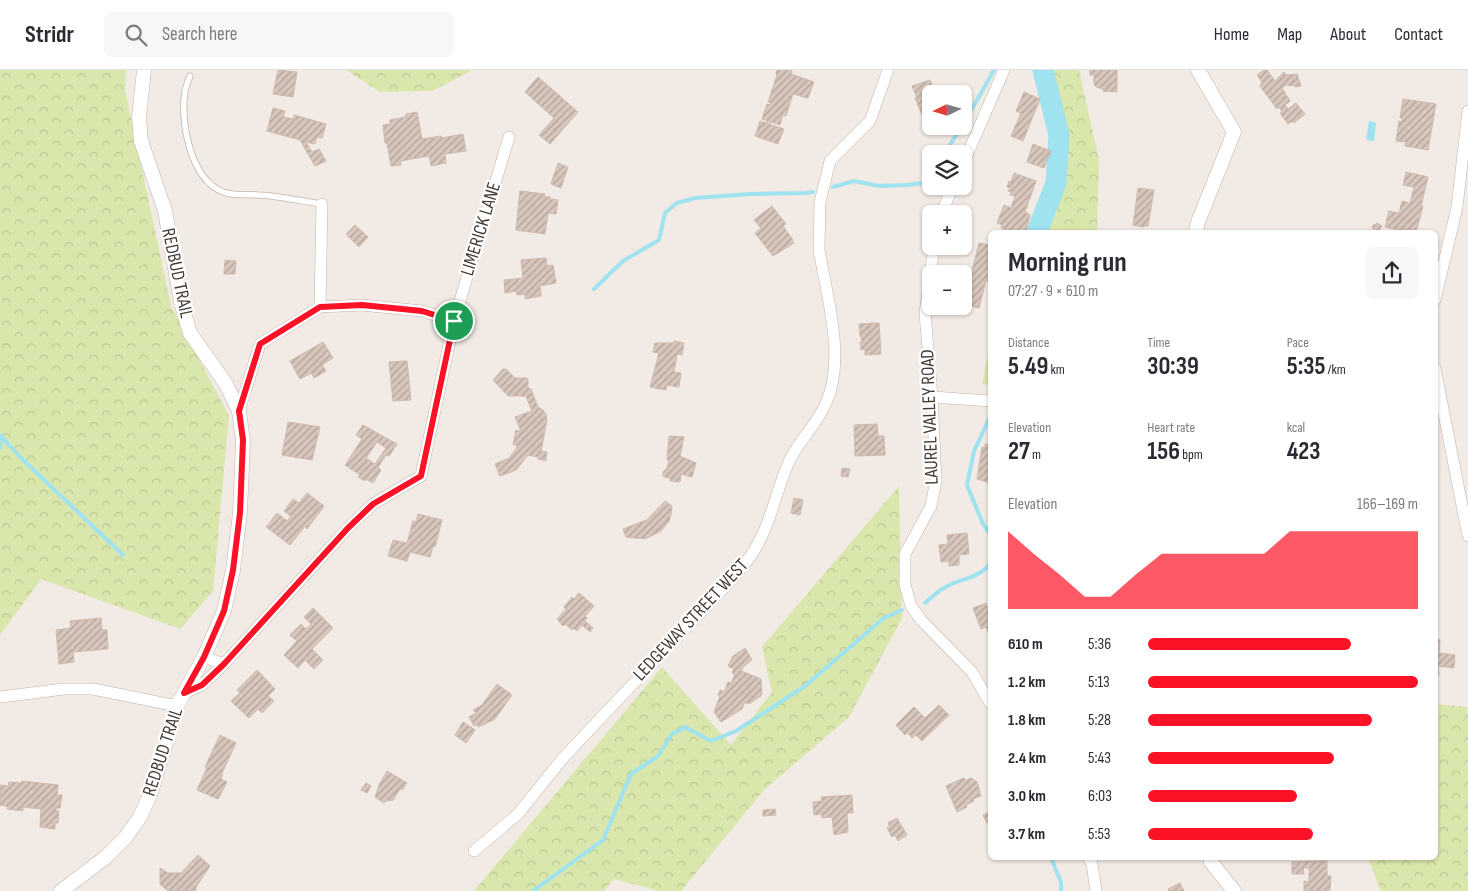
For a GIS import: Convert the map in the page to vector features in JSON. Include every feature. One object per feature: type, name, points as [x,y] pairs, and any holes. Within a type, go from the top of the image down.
[{"type":"street","name":"REDBUD TRAIL","points":[[61,891],[106,857],[125,838],[140,817],[150,795],[178,706],[204,657],[224,611],[233,570],[240,513],[243,440],[239,411],[226,384],[190,333],[181,302],[165,211],[141,141],[139,117],[144,70]]},
{"type":"street","name":"LEDGEWAY STREET WEST","points":[[474,850],[518,814],[563,758],[735,576],[756,548],[767,524],[788,462],[826,404],[835,376],[836,361],[833,331],[818,237],[820,202],[830,161],[870,121],[888,70]]},
{"type":"street","points":[[971,145],[1004,70]]},
{"type":"street","points":[[1196,230],[1234,132],[1198,70]]},
{"type":"street","points":[[1438,288],[1458,207],[1468,111]]},
{"type":"street","name":"LIMERICK LANE","points":[[184,693],[202,685],[224,664],[354,522],[373,504],[421,476],[454,321],[509,137]]},
{"type":"street","points":[[320,307],[322,204]]},
{"type":"street","name":"LAUREL VALLEY ROAD","points":[[933,255],[925,313],[936,480],[931,506],[905,554],[905,585],[911,606],[922,621],[972,672],[988,700]]},
{"type":"street","points":[[239,411],[260,344],[320,307],[362,305],[422,311],[454,321]]},
{"type":"street","points":[[1438,383],[1468,536]]},
{"type":"street","points":[[932,397],[988,401]]},
{"type":"street","points":[[204,657],[224,664]]},
{"type":"street","points":[[0,697],[64,689],[93,689],[178,706]]},
{"type":"street","points":[[1090,860],[1096,891]]},
{"type":"street","points":[[1210,860],[1234,891]]},
{"type":"lane","points":[[190,76],[185,90],[184,115],[187,140],[196,165],[209,182],[224,192],[322,204]]},
{"type":"green space","points":[[0,70],[126,70],[125,90],[171,306],[229,416],[213,591],[180,629],[41,579],[0,635]]},
{"type":"green space","points":[[346,70],[470,70],[432,91],[380,92]]},
{"type":"green space","points":[[1038,70],[1079,70],[1099,160],[1097,230],[1030,230],[1053,179],[1054,136]]},
{"type":"green space","points":[[988,355],[988,385],[982,384]]},
{"type":"green space","points":[[899,486],[902,618],[849,717],[764,790],[681,891],[659,891],[614,879],[604,891],[474,891],[662,667],[731,745],[772,692],[762,647]]},
{"type":"green space","points":[[1438,704],[1467,707],[1468,891],[1381,891],[1369,860],[1438,860]]},
{"type":"water","points":[[1369,121],[1376,123],[1374,141],[1366,140]]},
{"type":"building","points":[[278,70],[297,72],[293,97],[273,94]]},
{"type":"building","points":[[777,70],[792,70],[791,74],[814,82],[808,98],[793,94],[786,116],[783,115],[780,125],[771,122],[769,124],[784,129],[778,144],[755,136],[760,121],[766,123],[768,121],[762,119],[767,104],[770,105],[771,103],[768,102]]},
{"type":"building","points":[[1090,70],[1117,70],[1117,92],[1103,91],[1103,89],[1096,87],[1094,75],[1090,75]]},
{"type":"building","points":[[1267,70],[1275,81],[1284,72],[1286,75],[1297,74],[1301,86],[1295,87],[1288,84],[1282,88],[1290,101],[1285,105],[1288,109],[1296,103],[1305,114],[1294,123],[1293,121],[1288,124],[1280,113],[1282,112],[1279,107],[1277,109],[1260,86],[1262,82],[1257,75]]},
{"type":"building","points":[[538,77],[578,112],[550,144],[539,135],[554,118],[525,92]]},
{"type":"building","points":[[930,80],[932,85],[922,85],[922,115],[915,98],[917,98],[912,86]]},
{"type":"building","points":[[1024,92],[1040,99],[1023,141],[1011,136],[1021,113],[1016,111]]},
{"type":"building","points":[[1403,99],[1436,104],[1428,150],[1405,146],[1406,142],[1396,141],[1399,121],[1402,122],[1402,118],[1400,118]]},
{"type":"building","points":[[273,108],[285,111],[283,117],[293,119],[294,115],[326,124],[322,138],[317,137],[315,144],[306,142],[312,152],[319,149],[326,161],[315,166],[300,140],[267,131]]},
{"type":"building","points":[[417,112],[422,139],[463,134],[466,151],[445,154],[446,163],[431,166],[429,156],[400,161],[401,165],[391,166],[383,125],[390,124],[390,120],[406,117],[406,114]]},
{"type":"building","points":[[1033,144],[1051,151],[1044,168],[1027,162]]},
{"type":"building","points":[[558,163],[568,167],[561,188],[551,184]]},
{"type":"building","points":[[1406,172],[1428,177],[1417,230],[1398,230],[1385,227],[1389,211],[1399,213],[1402,201],[1410,203],[1414,187],[1403,185]]},
{"type":"building","points":[[1014,173],[1036,181],[1025,212],[1030,215],[1026,230],[1008,230],[1001,228],[1002,225],[997,223],[1004,205],[1011,208],[1015,196],[1010,195],[1011,192],[1008,191],[1010,188],[1007,187],[1009,181],[1011,182]]},
{"type":"building","points":[[1138,188],[1154,190],[1148,226],[1144,227],[1133,225]]},
{"type":"building","points":[[520,191],[545,194],[544,197],[558,200],[556,214],[548,213],[545,234],[516,230]]},
{"type":"building","points":[[772,206],[786,224],[783,226],[794,243],[773,256],[755,233],[761,228],[754,220]]},
{"type":"building","points":[[1377,223],[1382,226],[1379,230],[1375,230],[1372,228],[1374,224],[1376,225]]},
{"type":"building","points":[[355,225],[368,237],[359,247],[346,234]]},
{"type":"building","points":[[979,243],[988,245],[988,281],[986,280],[979,308],[972,306],[972,271]]},
{"type":"building","points":[[546,258],[547,266],[553,265],[556,283],[540,286],[541,296],[525,299],[525,294],[517,295],[516,291],[505,293],[504,280],[523,278],[521,260]]},
{"type":"building","points":[[225,260],[236,261],[235,274],[224,274]]},
{"type":"building","points":[[879,323],[881,354],[865,355],[865,349],[861,350],[860,342],[862,342],[859,324]]},
{"type":"building","points":[[674,341],[684,343],[682,355],[677,354],[674,372],[681,373],[679,387],[667,385],[666,390],[650,387],[659,353],[653,352],[655,343],[673,343]]},
{"type":"building","points":[[323,342],[333,358],[322,365],[326,371],[314,378],[311,373],[300,379],[290,361]]},
{"type":"building","points":[[407,361],[411,400],[393,401],[389,362]]},
{"type":"building","points":[[503,369],[506,369],[515,378],[527,378],[528,388],[531,389],[538,407],[546,414],[547,420],[541,451],[547,452],[546,461],[528,455],[516,470],[500,476],[495,464],[509,458],[516,449],[517,444],[513,445],[516,430],[520,432],[520,429],[515,417],[532,411],[526,396],[508,396],[493,380]]},
{"type":"building","points":[[288,422],[320,427],[312,460],[282,455]]},
{"type":"building","points":[[877,424],[878,436],[884,436],[885,455],[855,456],[854,425]]},
{"type":"building","points":[[363,425],[397,444],[378,467],[381,470],[373,483],[358,477],[360,475],[345,465],[362,439],[356,435]],"holes":[[[377,442],[386,448],[375,464],[366,458]]]},
{"type":"building","points":[[669,436],[684,437],[680,456],[696,463],[692,477],[681,474],[680,482],[670,481],[671,479],[663,476],[669,460],[667,460]]},
{"type":"building","points":[[985,444],[988,445],[988,482],[977,479],[982,447],[985,448]]},
{"type":"building","points":[[842,468],[850,469],[848,477],[841,476]]},
{"type":"building","points":[[307,493],[324,506],[307,529],[305,526],[290,545],[266,527],[277,513],[287,521],[291,516],[284,511],[293,499],[299,503]]},
{"type":"building","points":[[794,498],[803,500],[800,515],[791,513]]},
{"type":"building","points":[[665,501],[672,506],[671,514],[669,521],[661,531],[645,539],[626,537],[623,529],[647,520]]},
{"type":"building","points":[[418,514],[442,520],[435,547],[433,546],[430,557],[410,552],[407,561],[388,556],[393,540],[407,543],[413,521],[416,522]]},
{"type":"building","points":[[967,533],[969,554],[959,555],[959,565],[949,566],[949,561],[941,562],[939,545],[948,544],[947,535]]},
{"type":"building","points":[[579,593],[594,606],[585,616],[587,618],[585,621],[593,628],[590,632],[582,625],[577,631],[573,628],[572,630],[565,624],[563,626],[557,619],[566,609],[564,607],[572,597],[574,599]]},
{"type":"building","points":[[986,603],[988,609],[988,632],[986,627],[981,629],[973,608]]},
{"type":"building","points":[[313,608],[333,628],[312,649],[323,660],[314,669],[305,660],[298,668],[284,655],[297,641],[290,635],[301,624],[306,629],[311,624],[304,617]]},
{"type":"building","points":[[101,618],[102,630],[107,630],[108,649],[73,652],[74,662],[59,664],[56,630],[71,628],[70,621]]},
{"type":"building","points":[[1438,639],[1440,640],[1439,653],[1455,655],[1454,668],[1438,666]]},
{"type":"building","points":[[745,648],[752,660],[741,671],[761,679],[762,695],[749,704],[745,702],[742,709],[721,722],[714,712],[720,696],[718,695],[720,690],[724,692],[728,682],[731,683],[735,674],[732,673],[734,669],[728,666],[733,656]]},
{"type":"building","points":[[257,670],[275,689],[268,696],[274,701],[262,713],[258,709],[249,718],[231,701],[240,693],[237,690]]},
{"type":"building","points":[[497,684],[512,695],[495,719],[478,727],[477,724],[474,726],[469,717],[476,713],[473,710],[482,705]]},
{"type":"building","points":[[939,705],[949,715],[922,741],[916,735],[912,738],[907,732],[905,735],[896,725],[914,707],[925,718]]},
{"type":"building","points":[[463,722],[475,730],[466,743],[455,735]]},
{"type":"building","points":[[220,735],[236,743],[221,775],[223,775],[221,779],[227,782],[218,799],[197,790]]},
{"type":"building","points":[[387,771],[407,783],[402,790],[400,789],[393,800],[385,801],[384,803],[375,797]]},
{"type":"building","points":[[964,778],[965,781],[971,778],[977,782],[981,796],[973,799],[974,801],[966,805],[967,807],[957,812],[946,786]]},
{"type":"building","points":[[22,781],[58,785],[57,795],[62,795],[60,808],[56,808],[59,811],[58,823],[55,823],[55,829],[40,827],[41,809],[23,807],[23,811],[7,809],[7,806],[0,805],[0,785],[8,786],[9,782],[21,783]]},
{"type":"building","points":[[366,783],[371,786],[367,793],[361,790]]},
{"type":"building","points":[[852,795],[853,813],[847,813],[848,832],[834,835],[832,817],[822,818],[822,814],[814,815],[813,802],[822,801],[821,797]]},
{"type":"building","points":[[775,809],[776,815],[763,816],[763,810]]},
{"type":"building","points":[[988,813],[987,823],[983,815]]},
{"type":"building","points":[[897,818],[907,835],[898,841],[895,835],[892,837],[887,828],[890,827],[888,823]]},
{"type":"building","points":[[198,855],[210,866],[196,887],[196,891],[168,891],[160,884],[160,868],[168,873],[181,873]]},
{"type":"building","points":[[1327,861],[1327,876],[1331,876],[1330,891],[1304,891],[1304,881],[1309,882],[1309,868],[1303,868],[1304,874],[1292,874],[1292,862]]},
{"type":"building","points":[[1180,883],[1184,891],[1169,891],[1168,889]]},
{"type":"waterway","points":[[972,109],[994,70]]},
{"type":"waterway","points":[[1038,230],[1056,183],[1059,135],[1043,70]]},
{"type":"waterway","points":[[950,145],[956,135]]},
{"type":"waterway","points":[[833,187],[854,181],[880,186],[922,183]]},
{"type":"waterway","points":[[594,289],[623,261],[659,240],[665,213],[677,203],[695,198],[813,192]]},
{"type":"waterway","points":[[988,421],[974,451],[967,485],[983,524],[988,531]]},
{"type":"waterway","points":[[0,435],[20,457],[123,555]]},
{"type":"waterway","points":[[0,435],[0,448]]},
{"type":"waterway","points":[[925,603],[944,588],[974,576],[988,566]]},
{"type":"waterway","points":[[533,891],[603,840],[631,774],[658,756],[672,734],[685,727],[711,741],[736,731],[805,686],[884,618],[902,610]]},
{"type":"waterway","points":[[1052,860],[1061,882],[1061,891]]},
{"type":"route","points":[[362,305],[422,311],[454,321],[421,476],[373,504],[348,528],[224,664],[202,685],[184,693],[204,657],[224,611],[233,570],[240,513],[243,440],[239,411],[260,344],[320,307],[362,305]]}]
